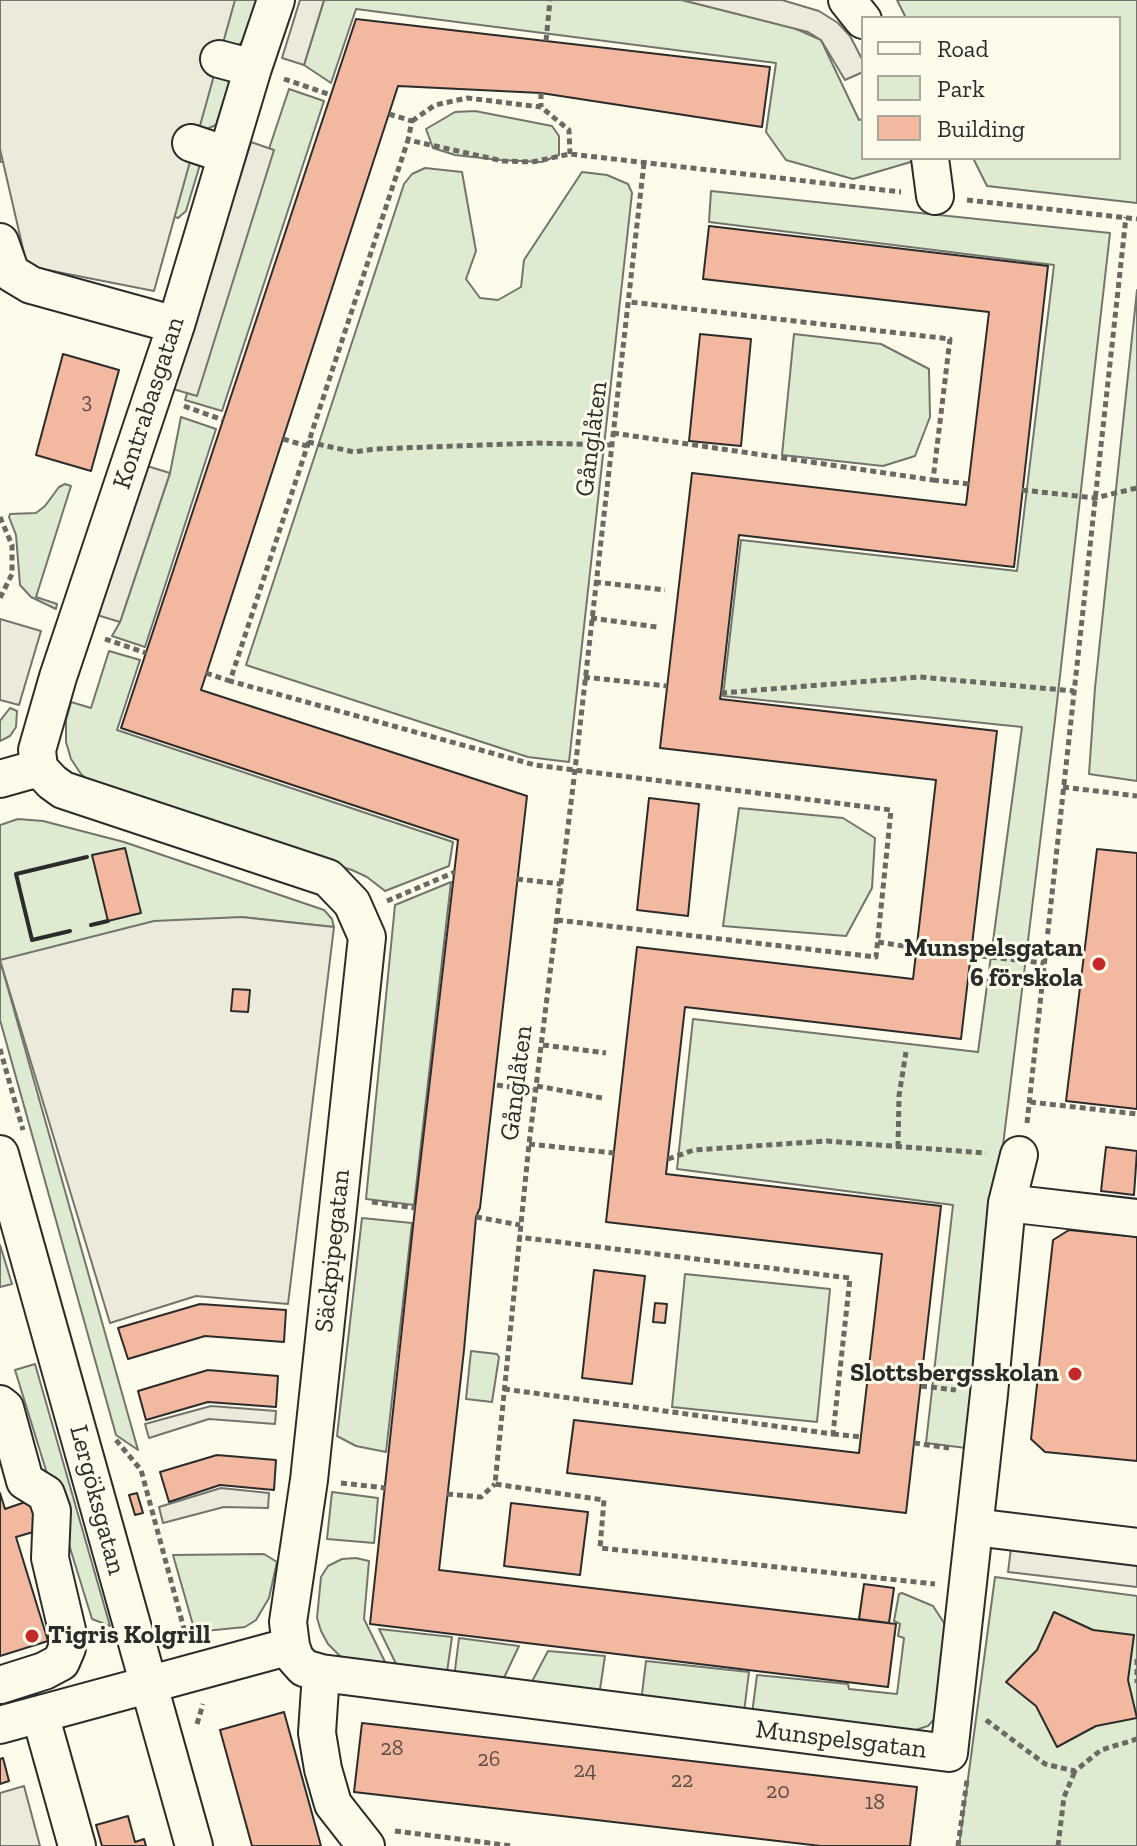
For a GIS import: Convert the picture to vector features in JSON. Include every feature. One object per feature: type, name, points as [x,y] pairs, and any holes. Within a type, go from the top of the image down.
[{"type":"street","name":"Kontrabasgatan","points":[[39,768],[37,750],[74,627],[176,325],[185,236],[227,155],[236,64],[276,0]]},
{"type":"street","points":[[847,0],[861,18]]},
{"type":"street","points":[[191,143],[227,155]]},
{"type":"street","points":[[930,160],[935,196]]},
{"type":"street","points":[[0,242],[11,273],[31,285],[176,325]]},
{"type":"street","points":[[0,779],[39,768]]},
{"type":"street","name":"Säckpipegatan","points":[[39,768],[63,790],[328,878],[352,903],[367,937],[309,1480],[288,1622],[291,1646]]},
{"type":"street","name":"Lergöksgatan","points":[[0,1154],[194,1846]]},
{"type":"street","name":"Munspelsgatan","points":[[321,1673],[949,1753],[1007,1203],[1019,1155]]},
{"type":"street","points":[[1007,1203],[1137,1218]]},
{"type":"street","points":[[0,1404],[5,1408],[25,1481],[46,1494],[52,1511],[50,1558],[67,1630],[67,1648],[61,1662],[44,1671],[0,1685]]},
{"type":"street","points":[[974,1527],[1137,1547]]},
{"type":"street","points":[[0,1724],[291,1646],[295,1658],[304,1668],[321,1673],[317,1733],[323,1769],[333,1804],[358,1836]]},
{"type":"street","points":[[40,1714],[77,1846]]},
{"type":"path","points":[[546,41],[550,0]]},
{"type":"path","points":[[236,64],[331,95]]},
{"type":"path","points":[[541,93],[541,107]]},
{"type":"path","points":[[230,681],[412,121],[435,105],[467,98],[541,107],[569,130],[570,154]]},
{"type":"path","points":[[389,114],[412,121]]},
{"type":"path","points":[[408,140],[503,161],[532,162],[570,154],[1137,219]]},
{"type":"path","name":"Gånglåten","points":[[495,1484],[517,1276],[518,1237],[543,1045],[644,163]]},
{"type":"path","points":[[668,1159],[694,1150],[827,1141],[1019,1155],[1030,1102],[1126,217]]},
{"type":"path","points":[[630,302],[950,339],[933,480]]},
{"type":"path","points":[[153,395],[223,420]]},
{"type":"path","points":[[613,433],[969,484]]},
{"type":"path","points":[[283,439],[354,452],[523,444],[611,445]]},
{"type":"path","points":[[1022,490],[1095,498],[1137,488]]},
{"type":"path","points":[[0,517],[12,545],[12,574],[0,598]]},
{"type":"path","points":[[595,582],[665,590]]},
{"type":"path","points":[[591,618],[657,627]]},
{"type":"path","points":[[74,627],[146,653]]},
{"type":"path","points":[[206,673],[535,765],[891,810],[876,957],[557,920]]},
{"type":"path","points":[[584,677],[667,686]]},
{"type":"path","points":[[721,693],[920,677],[1074,691]]},
{"type":"path","points":[[1063,787],[1137,796]]},
{"type":"path","points":[[357,913],[455,872]]},
{"type":"path","points":[[517,879],[561,884]]},
{"type":"path","points":[[878,942],[916,948]]},
{"type":"path","points":[[971,955],[1044,963]]},
{"type":"path","points":[[543,1045],[606,1053]]},
{"type":"path","points":[[898,1147],[899,1096],[906,1052]]},
{"type":"path","points":[[497,1085],[602,1098]]},
{"type":"path","points":[[1030,1102],[1137,1114]]},
{"type":"path","points":[[529,1144],[614,1153]]},
{"type":"path","points":[[339,1197],[415,1208]]},
{"type":"path","points":[[476,1217],[520,1225]]},
{"type":"path","points":[[518,1237],[850,1278],[833,1434]]},
{"type":"path","points":[[504,1389],[861,1437]]},
{"type":"path","points":[[309,1480],[386,1488]]},
{"type":"path","points":[[447,1494],[481,1497],[495,1484],[604,1500],[600,1548],[967,1588]]},
{"type":"path","points":[[1137,1659],[1137,1683]]},
{"type":"path","points":[[954,1712],[980,1716],[1045,1764],[1075,1771]]},
{"type":"path","points":[[1058,1846],[1064,1797],[1075,1771],[1101,1750],[1137,1739]]},
{"type":"path","points":[[949,1753],[967,1776],[958,1846]]},
{"type":"path","points":[[358,1836],[513,1846]]},
{"type":"green space","points":[[213,0],[257,0],[239,45],[225,46]]},
{"type":"green space","points":[[324,0],[682,0],[794,28],[821,40],[861,120],[861,160],[914,161],[853,179],[786,160],[766,132],[776,63],[356,9],[331,83],[304,65]]},
{"type":"green space","points":[[897,0],[1137,0],[1137,203],[987,186],[974,160],[1121,160],[1121,16],[905,16]]},
{"type":"green space","points":[[0,47],[210,71],[230,80],[216,125],[202,131]]},
{"type":"green space","points":[[289,89],[324,101],[222,411],[185,400]]},
{"type":"green space","points":[[475,111],[552,126],[559,136],[559,155],[542,162],[500,160],[455,155],[433,148],[426,129],[455,112]]},
{"type":"green space","points":[[0,143],[182,158],[199,164],[199,168],[186,211],[178,218],[8,161],[0,162]]},
{"type":"green space","points":[[425,168],[462,172],[476,251],[466,279],[480,298],[498,300],[521,287],[524,260],[582,172],[607,175],[628,184],[632,193],[569,762],[528,757],[246,665],[404,184],[412,174]]},
{"type":"green space","points":[[711,191],[1110,233],[1055,720],[966,1448],[926,1443],[953,1205],[677,1169],[693,1019],[978,1052],[1022,727],[723,696],[741,540],[1017,571],[1054,265],[709,222]]},
{"type":"green space","points":[[1137,290],[1137,781],[1089,774],[1095,688]]},
{"type":"green space","points":[[794,334],[881,344],[929,369],[930,417],[915,456],[883,466],[782,455]]},
{"type":"green space","points":[[181,417],[216,429],[145,647],[112,636],[120,622],[170,473]]},
{"type":"green space","points":[[65,484],[71,486],[36,597],[57,604],[56,609],[31,597],[20,585],[16,535],[9,517],[10,514],[36,513]]},
{"type":"green space","points":[[109,651],[140,660],[117,730],[453,842],[449,866],[385,891],[352,870],[129,799],[92,784],[71,759],[66,742],[66,720],[71,702],[91,708]]},
{"type":"green space","points":[[10,708],[17,711],[16,727],[10,736],[0,741],[0,721]]},
{"type":"green space","points":[[739,808],[843,818],[875,838],[872,888],[846,936],[723,926]]},
{"type":"green space","points":[[18,819],[43,821],[124,842],[324,910],[334,927],[241,917],[0,960],[0,825]]},
{"type":"green space","points":[[451,882],[414,1205],[366,1199],[395,905]]},
{"type":"green space","points":[[0,960],[138,1450],[116,1435],[0,1020]]},
{"type":"green space","points":[[362,1218],[412,1223],[386,1452],[356,1446],[337,1436]]},
{"type":"green space","points":[[0,1245],[12,1284],[0,1287]]},
{"type":"green space","points":[[685,1274],[830,1289],[817,1422],[672,1407]]},
{"type":"green space","points":[[471,1351],[497,1354],[499,1357],[492,1402],[466,1399]]},
{"type":"green space","points":[[35,1364],[110,1626],[92,1619],[15,1370]]},
{"type":"green space","points":[[332,1492],[378,1498],[374,1543],[327,1539]]},
{"type":"green space","points":[[264,1554],[277,1562],[269,1598],[256,1620],[245,1627],[195,1632],[173,1555]]},
{"type":"green space","points":[[342,1559],[369,1561],[364,1619],[387,1666],[351,1667],[328,1644],[317,1618],[321,1577],[328,1566]]},
{"type":"green space","points":[[995,1577],[1137,1596],[1137,1846],[959,1846]]},
{"type":"green space","points":[[899,1594],[933,1606],[948,1629],[937,1716],[928,1726],[912,1731],[752,1714],[757,1675],[848,1684],[849,1689],[897,1694],[904,1638],[898,1636],[900,1624],[894,1621]]},
{"type":"green space","points":[[379,1629],[452,1637],[446,1679],[402,1676]]},
{"type":"green space","points":[[459,1638],[519,1646],[502,1682],[454,1678]]},
{"type":"green space","points":[[548,1651],[605,1656],[599,1696],[528,1689]]},
{"type":"green space","points":[[646,1661],[749,1672],[744,1712],[641,1702]]},
{"type":"shaded area","points":[[0,0],[235,0],[154,291],[27,266],[0,149]]},
{"type":"shaded area","points":[[300,0],[324,0],[304,65],[282,58]]},
{"type":"shaded area","points":[[682,0],[782,0],[819,11],[838,23],[850,36],[861,57],[861,73],[845,80],[821,40],[808,32]]},
{"type":"shaded area","points":[[251,142],[274,150],[197,396],[173,389]]},
{"type":"shaded area","points":[[147,466],[170,473],[120,622],[97,615]]},
{"type":"shaded area","points":[[0,619],[41,631],[19,705],[0,700]]},
{"type":"shaded area","points":[[241,917],[334,927],[288,1304],[196,1296],[110,1323],[0,960],[154,921]]},
{"type":"shaded area","points":[[211,1406],[276,1411],[275,1424],[209,1419],[149,1438],[145,1424]]},
{"type":"shaded area","points":[[221,1488],[269,1493],[268,1508],[224,1507],[163,1523],[159,1507]]},
{"type":"shaded area","points":[[1011,1548],[1137,1562],[1137,1587],[1008,1572]]},
{"type":"shaded area","points":[[24,1786],[40,1846],[0,1846],[0,1793]]},
{"type":"building","points":[[356,19],[770,67],[762,127],[541,93],[398,86],[201,690],[527,796],[480,1208],[476,1217],[439,1570],[896,1624],[888,1687],[370,1624],[458,840],[121,728]]},
{"type":"building","points":[[709,226],[1048,266],[1014,567],[739,535],[720,699],[997,731],[961,1039],[685,1007],[666,1174],[941,1206],[906,1513],[567,1473],[574,1420],[859,1453],[882,1254],[606,1222],[637,947],[913,979],[936,780],[660,748],[692,473],[966,505],[989,312],[703,279]]},
{"type":"building","points":[[700,334],[751,339],[741,446],[689,441]]},
{"type":"building","points":[[63,354],[119,370],[91,471],[36,455]]},
{"type":"building","points":[[649,798],[699,804],[688,916],[637,910]]},
{"type":"building","points":[[125,848],[141,913],[108,921],[92,855]]},
{"type":"building","name":"Munspelsgatan 6 förskola","points":[[1097,849],[1137,853],[1137,1109],[1066,1101]]},
{"type":"building","points":[[233,989],[250,990],[248,1012],[231,1011]]},
{"type":"building","points":[[1106,1147],[1137,1151],[1134,1195],[1101,1191]]},
{"type":"building","points":[[1069,1230],[1137,1237],[1137,1461],[1045,1452],[1031,1439],[1053,1240]]},
{"type":"building","points":[[594,1270],[645,1276],[632,1384],[582,1378]]},
{"type":"building","points":[[655,1303],[667,1304],[665,1323],[653,1322]]},
{"type":"building","points":[[200,1304],[286,1310],[284,1342],[205,1336],[128,1359],[118,1328]]},
{"type":"building","points":[[208,1370],[278,1376],[276,1407],[208,1402],[146,1420],[138,1391]]},
{"type":"building","points":[[217,1455],[276,1460],[274,1490],[220,1485],[169,1502],[160,1472]]},
{"type":"building","points":[[0,1493],[5,1509],[31,1500],[40,1530],[16,1537],[48,1641],[0,1656]]},
{"type":"building","points":[[137,1493],[143,1513],[135,1515],[129,1495]]},
{"type":"building","points":[[511,1503],[588,1512],[580,1575],[504,1566]]},
{"type":"building","points":[[864,1584],[894,1588],[889,1623],[859,1619]]},
{"type":"building","points":[[1054,1612],[1093,1630],[1134,1635],[1128,1680],[1137,1718],[1096,1726],[1057,1747],[1036,1706],[1006,1682],[1037,1650]]},
{"type":"building","points":[[284,1712],[321,1846],[252,1846],[220,1730]]},
{"type":"building","points":[[362,1723],[917,1787],[910,1846],[821,1846],[354,1792]]},
{"type":"building","points":[[3,1758],[9,1781],[0,1784],[0,1759]]},
{"type":"building","points":[[128,1816],[135,1842],[144,1839],[146,1846],[102,1846],[96,1825]]},
{"type":"wall","points":[[70,931],[32,940],[16,874],[87,857]]},
{"type":"wall","points":[[91,925],[108,921]]},
{"type":"place","name":"Munspelsgatan 6 förskola","points":[[1099,964]]},
{"type":"place","name":"Slottsbergsskolan","points":[[1075,1374]]},
{"type":"place","name":"Tigris Kolgrill","points":[[32,1636]]}]
